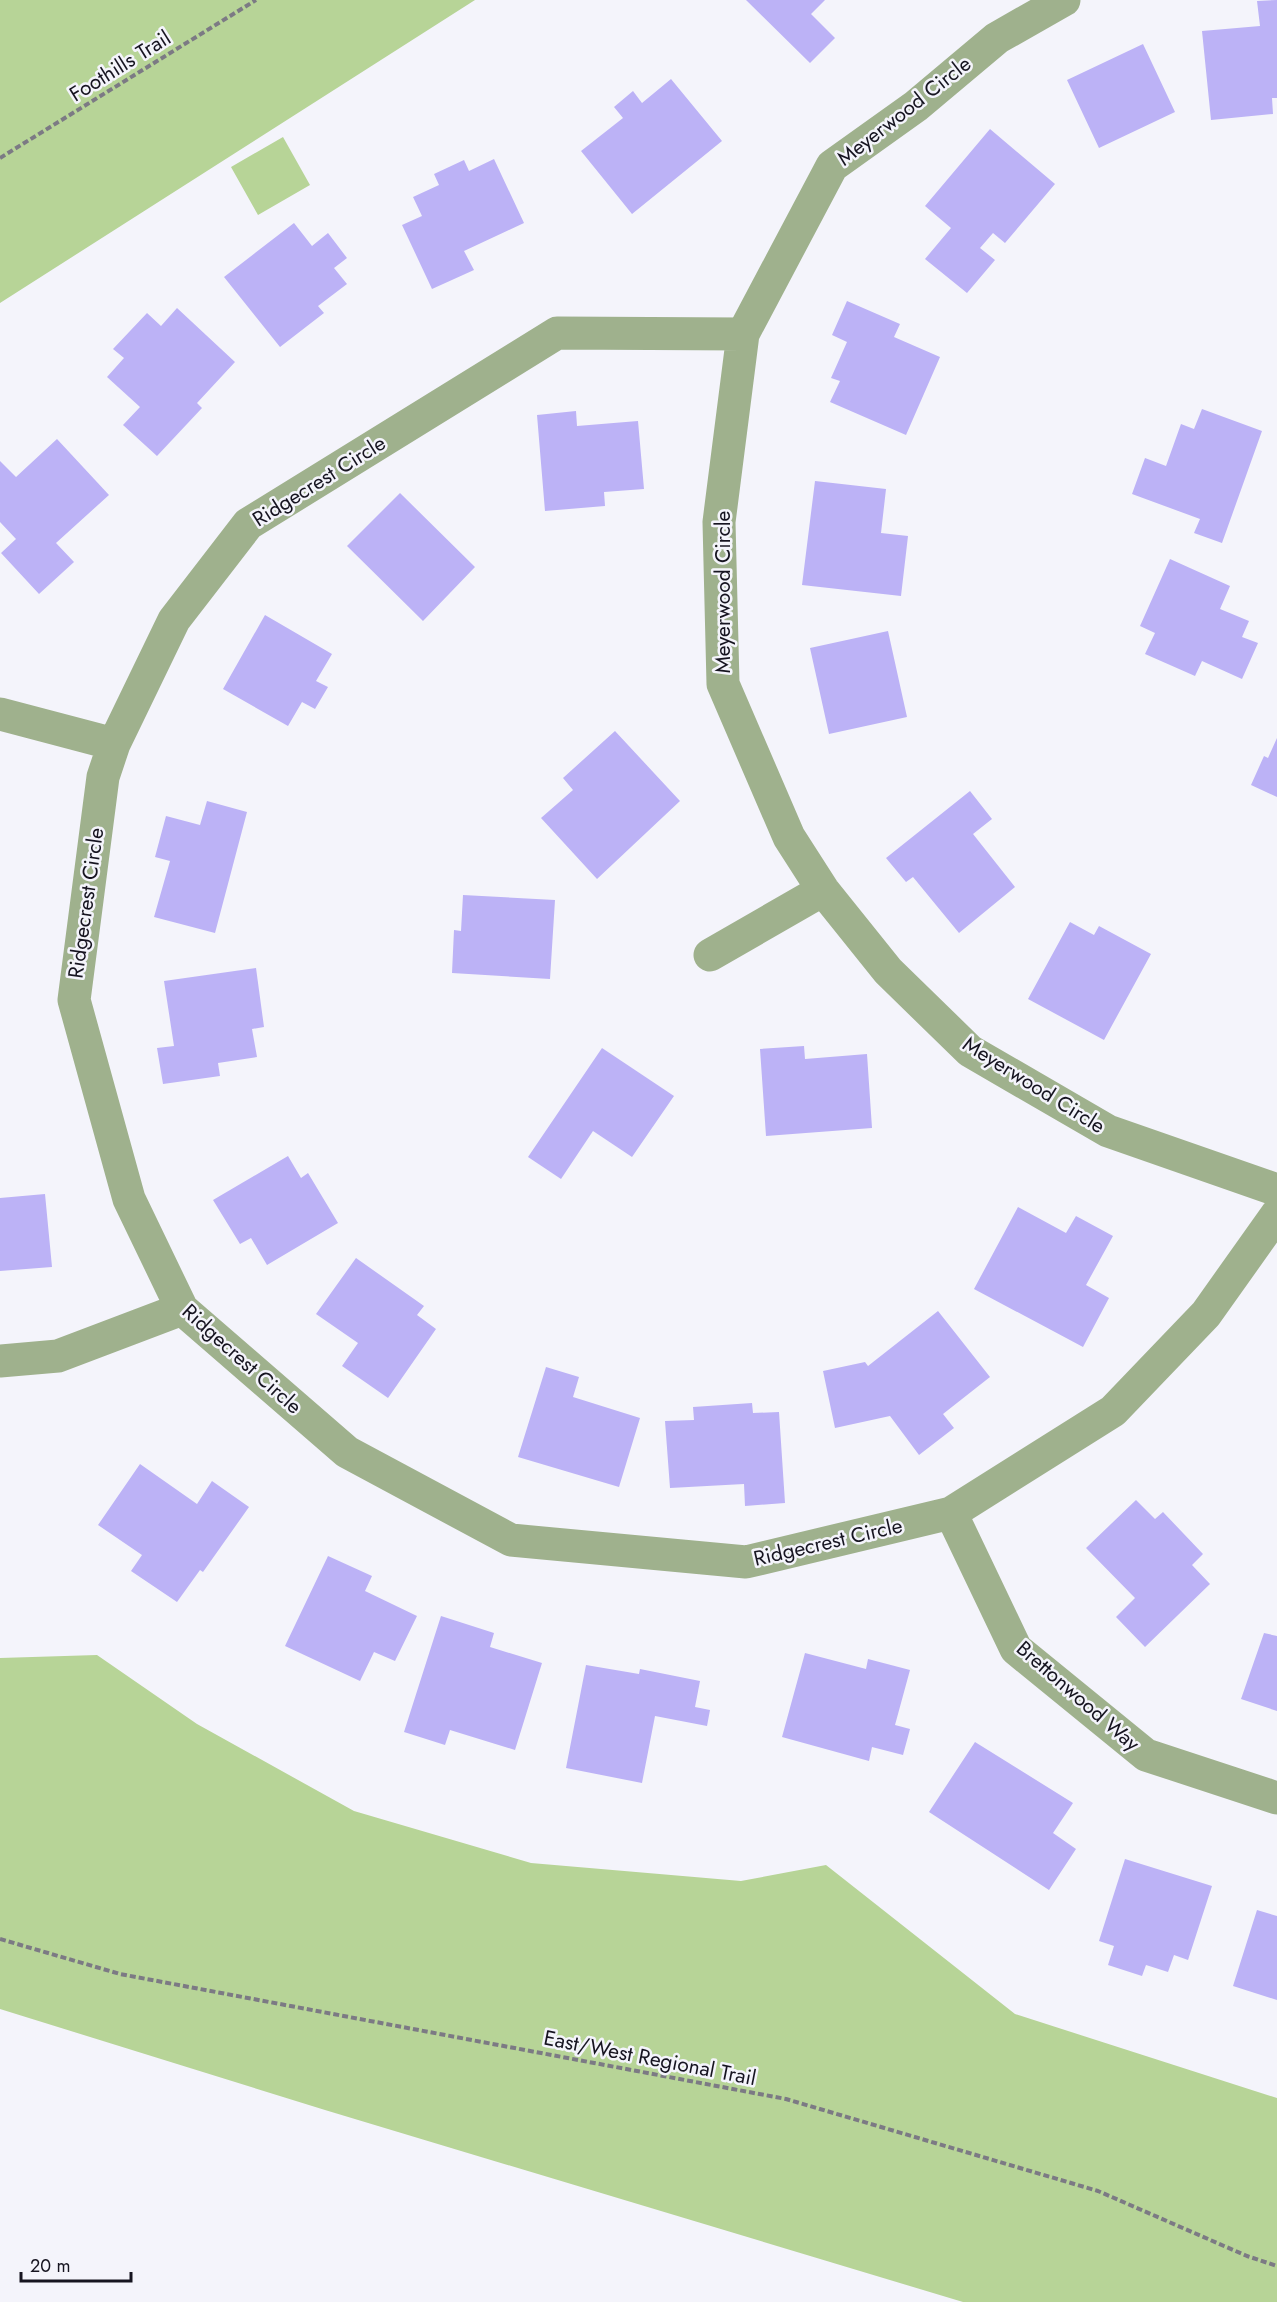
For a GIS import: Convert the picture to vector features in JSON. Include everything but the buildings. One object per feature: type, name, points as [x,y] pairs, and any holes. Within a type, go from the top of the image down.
[{"type":"street","name":"Meyerwood Circle","points":[[1064,0],[997,38],[916,106],[832,166],[743,334],[719,522],[723,684],[789,837],[823,890],[888,971],[970,1051],[1108,1131],[1277,1190]]},
{"type":"street","name":"Ridgecrest Circle","points":[[743,334],[557,333],[248,524],[174,620],[114,744],[103,777],[74,1000],[129,1199],[182,1309],[347,1452],[511,1540],[746,1562],[951,1513],[1113,1411],[1206,1314],[1277,1214]]},
{"type":"street","points":[[0,714],[114,744]]},
{"type":"street","points":[[710,955],[823,890]]},
{"type":"street","points":[[0,1361],[58,1356],[182,1309]]},
{"type":"street","name":"Brettonwood Way","points":[[951,1513],[1016,1649],[1146,1755],[1277,1798]]},
{"type":"path","name":"Foothills Trail","points":[[0,158],[255,0]]},
{"type":"path","name":"East/West Regional Trail","points":[[0,1939],[120,1974],[786,2099],[1098,2191],[1246,2256],[1277,2266]]},
{"type":"green space","points":[[0,0],[475,0],[0,303]]},
{"type":"green space","points":[[283,137],[310,185],[258,215],[231,167]]},
{"type":"green space","points":[[97,1655],[197,1724],[354,1811],[531,1863],[741,1881],[826,1865],[1015,2014],[1277,2098],[1277,2302],[963,2302],[325,2110],[0,2009],[0,1658]]}]
